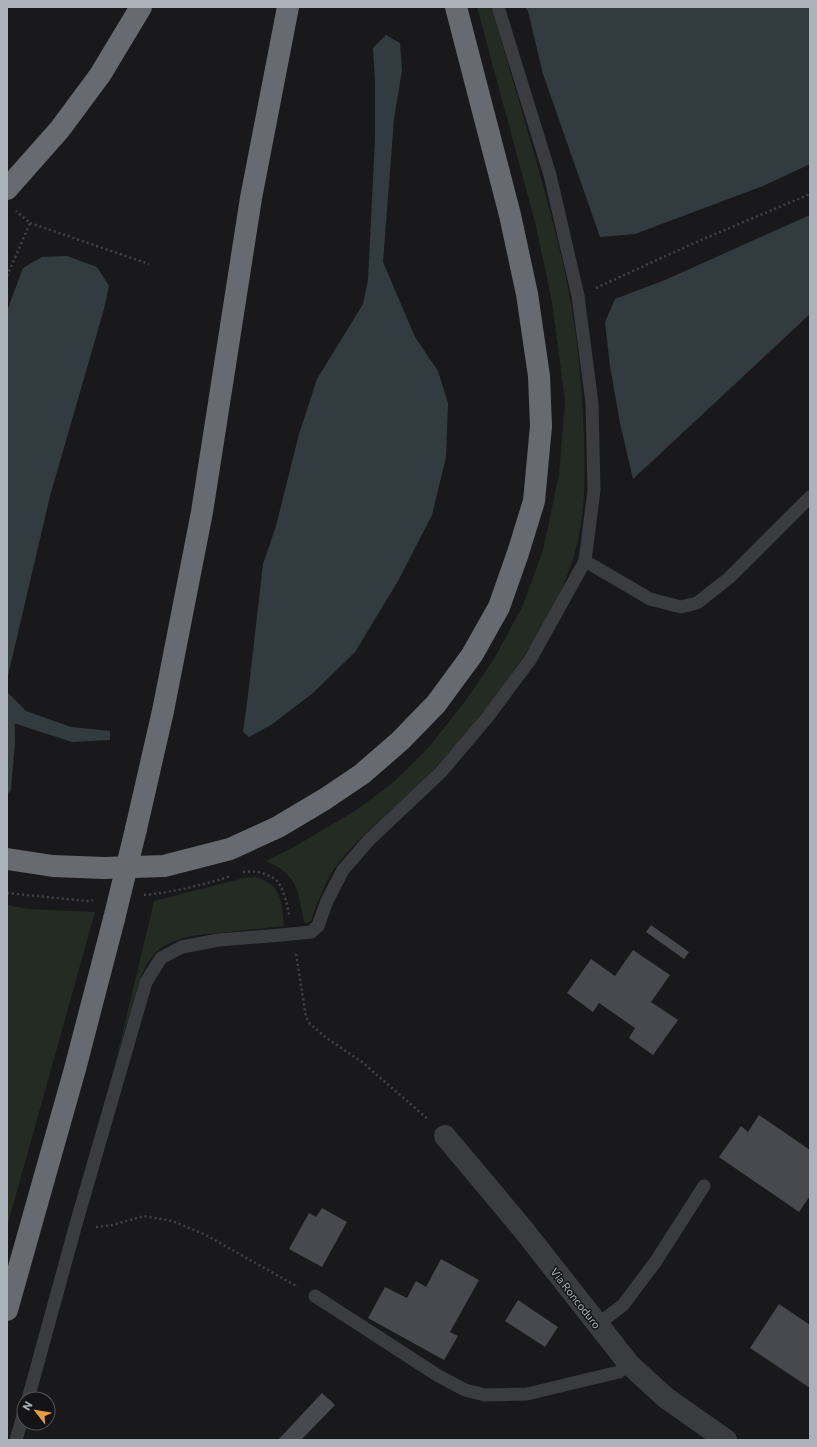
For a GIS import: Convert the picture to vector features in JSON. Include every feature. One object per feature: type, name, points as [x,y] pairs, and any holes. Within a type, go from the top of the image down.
[{"type":"highway","points":[[10,198],[100,75],[140,7]]},
{"type":"highway","points":[[7,1310],[75,1069],[114,919],[163,711],[200,519],[251,198],[288,7]]},
{"type":"highway","points":[[7,859],[53,866],[104,868],[164,866],[230,849],[278,827],[325,799],[362,774],[400,741],[436,704],[468,661],[498,607],[518,553],[534,501],[541,426],[539,376],[527,294],[510,215],[456,7]]},
{"type":"street","name":"Via Roncoduro","points":[[445,1136],[522,1228],[629,1364],[666,1398],[726,1440]]},
{"type":"lane","points":[[30,1391],[76,1224],[146,982],[161,958],[182,947],[219,940],[311,932],[318,926],[327,901],[343,870],[369,840],[441,772],[490,713],[530,660],[584,561],[594,482],[592,403],[578,293],[550,175],[498,7]]},
{"type":"lane","points":[[584,561],[650,599],[681,607],[697,603],[730,578],[810,497]]},
{"type":"lane","points":[[597,1325],[623,1305],[656,1261],[704,1186]]},
{"type":"lane","points":[[315,1296],[437,1375],[465,1390],[485,1395],[527,1394],[620,1372],[629,1364]]},
{"type":"path","points":[[578,293],[600,287],[694,243],[810,194]]},
{"type":"path","points":[[10,198],[30,223],[149,264]]},
{"type":"path","points":[[7,276],[30,223]]},
{"type":"path","points":[[139,896],[161,894],[210,883],[245,871],[261,872],[277,881],[287,902],[290,918]]},
{"type":"path","points":[[7,894],[87,901],[95,900]]},
{"type":"path","points":[[295,949],[306,1017],[310,1024],[328,1039],[362,1062],[445,1136]]},
{"type":"path","points":[[76,1224],[90,1228],[112,1225],[144,1216],[172,1221],[204,1234],[315,1296]]},
{"type":"shaded area","points":[[477,7],[491,7],[546,196],[566,277],[575,328],[584,435],[584,494],[579,538],[568,575],[558,597],[535,640],[507,680],[461,739],[443,759],[347,853],[331,874],[322,891],[311,921],[307,923],[304,922],[298,892],[291,878],[277,866],[266,861],[294,847],[358,809],[396,780],[429,747],[466,700],[494,659],[523,605],[543,550],[559,474],[565,401],[552,302],[536,226]]},
{"type":"shaded area","points":[[525,7],[810,7],[810,164],[763,186],[635,234],[600,237],[543,74],[528,11]]},
{"type":"shaded area","points":[[386,35],[400,43],[402,70],[394,119],[383,262],[415,337],[438,371],[448,403],[446,457],[432,515],[398,581],[355,652],[313,693],[271,725],[249,737],[243,732],[263,564],[276,526],[299,434],[317,379],[363,304],[368,280],[375,139],[375,82],[373,48]]},
{"type":"shaded area","points":[[810,215],[810,314],[633,479],[620,423],[610,366],[605,322],[615,299],[665,280]]},
{"type":"shaded area","points":[[67,256],[97,267],[109,286],[104,309],[50,496],[7,680],[7,311],[23,268],[42,257]]},
{"type":"shaded area","points":[[7,692],[26,711],[71,727],[110,731],[110,740],[72,742],[7,721]]},
{"type":"shaded area","points":[[256,877],[265,881],[276,890],[281,902],[284,926],[191,936],[172,942],[155,953],[146,966],[140,980],[114,1069],[154,901],[244,878]]},
{"type":"shaded area","points":[[7,905],[28,909],[95,912],[7,1227]]},
{"type":"building","points":[[651,925],[689,952],[684,959],[646,932]]},
{"type":"building","points":[[633,950],[670,975],[651,1002],[678,1020],[653,1055],[629,1038],[635,1028],[599,1003],[593,1012],[567,993],[591,959],[615,976]]},
{"type":"building","points":[[759,1115],[810,1150],[810,1196],[799,1212],[719,1157],[741,1126],[748,1132]]},
{"type":"building","points":[[322,1208],[347,1222],[322,1267],[289,1249],[309,1213],[316,1217]]},
{"type":"building","points":[[441,1259],[479,1280],[450,1332],[458,1336],[444,1360],[368,1318],[385,1287],[407,1298],[416,1281],[426,1287]]},
{"type":"building","points":[[518,1300],[558,1327],[545,1347],[505,1321]]},
{"type":"building","points":[[779,1304],[810,1325],[810,1388],[750,1348]]},
{"type":"building","points":[[322,1393],[335,1405],[301,1440],[278,1440]]},
{"type":"waterway","points":[[7,702],[10,703],[11,742],[7,789]]}]
